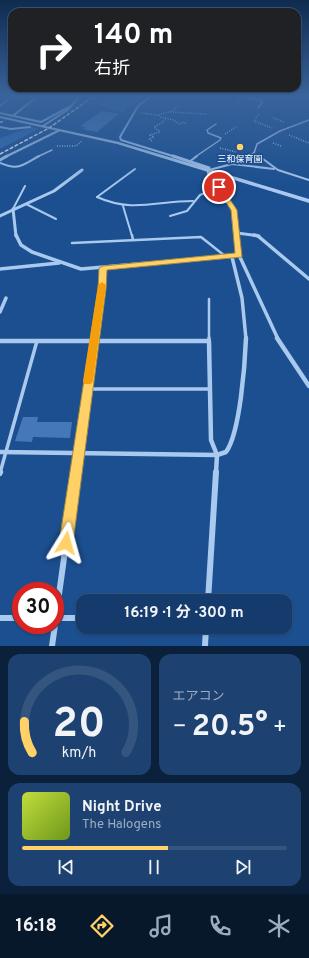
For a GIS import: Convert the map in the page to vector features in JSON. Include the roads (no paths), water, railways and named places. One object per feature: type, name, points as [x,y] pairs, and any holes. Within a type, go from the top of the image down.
[{"type":"street","points":[[44,126],[118,143],[309,201]]},
{"type":"street","points":[[127,126],[120,137],[121,140],[209,170]]},
{"type":"street","points":[[0,127],[11,129],[30,127]]},
{"type":"street","points":[[0,160],[60,130]]},
{"type":"street","points":[[0,216],[26,204],[74,178],[82,170]]},
{"type":"street","points":[[209,170],[210,178],[219,187],[234,210],[239,255],[278,340],[309,386]]},
{"type":"street","points":[[13,209],[14,233],[21,246],[59,262],[81,269],[239,255]]},
{"type":"street","points":[[237,232],[258,236],[309,279]]},
{"type":"street","points":[[3,452],[217,455],[226,452],[229,449],[238,411],[246,366],[245,308],[240,279],[229,257]]},
{"type":"street","points":[[0,269],[59,262]]},
{"type":"street","points":[[60,582],[93,341],[102,289],[103,268]]},
{"type":"street","points":[[0,312],[6,298]]},
{"type":"street","points":[[0,341],[209,341],[211,440],[217,455],[208,594]]},
{"type":"street","points":[[0,618],[12,618]]},
{"type":"street","points":[[64,620],[76,619]]},
{"type":"street","points":[[52,646],[53,634]]},
{"type":"street","points":[[205,646],[206,634]]},
{"type":"lane","points":[[189,162],[213,146],[221,138],[208,133],[207,130],[213,126]]},
{"type":"lane","points":[[254,154],[255,146],[257,144],[281,131],[295,126]]},
{"type":"lane","points":[[0,163],[12,168],[21,166],[52,150]]},
{"type":"lane","points":[[209,170],[232,164],[246,156],[254,154],[278,170]]},
{"type":"lane","points":[[232,164],[278,170],[309,180]]},
{"type":"lane","points":[[135,169],[97,197],[124,206],[140,206],[176,201],[193,201]]},
{"type":"lane","points":[[13,209],[25,186]]},
{"type":"lane","points":[[170,216],[187,211],[193,201],[203,191],[219,187]]},
{"type":"lane","points":[[26,204],[56,219]]},
{"type":"lane","points":[[124,206],[133,240]]},
{"type":"lane","points":[[72,243],[201,237],[229,257]]},
{"type":"lane","points":[[209,299],[209,341]]},
{"type":"lane","points":[[0,474],[3,452],[37,341]]},
{"type":"lane","points":[[87,389],[209,389]]},
{"type":"railway","points":[[0,154],[52,126]]},
{"type":"place","name":"三和保育園","points":[[240,147]]}]
